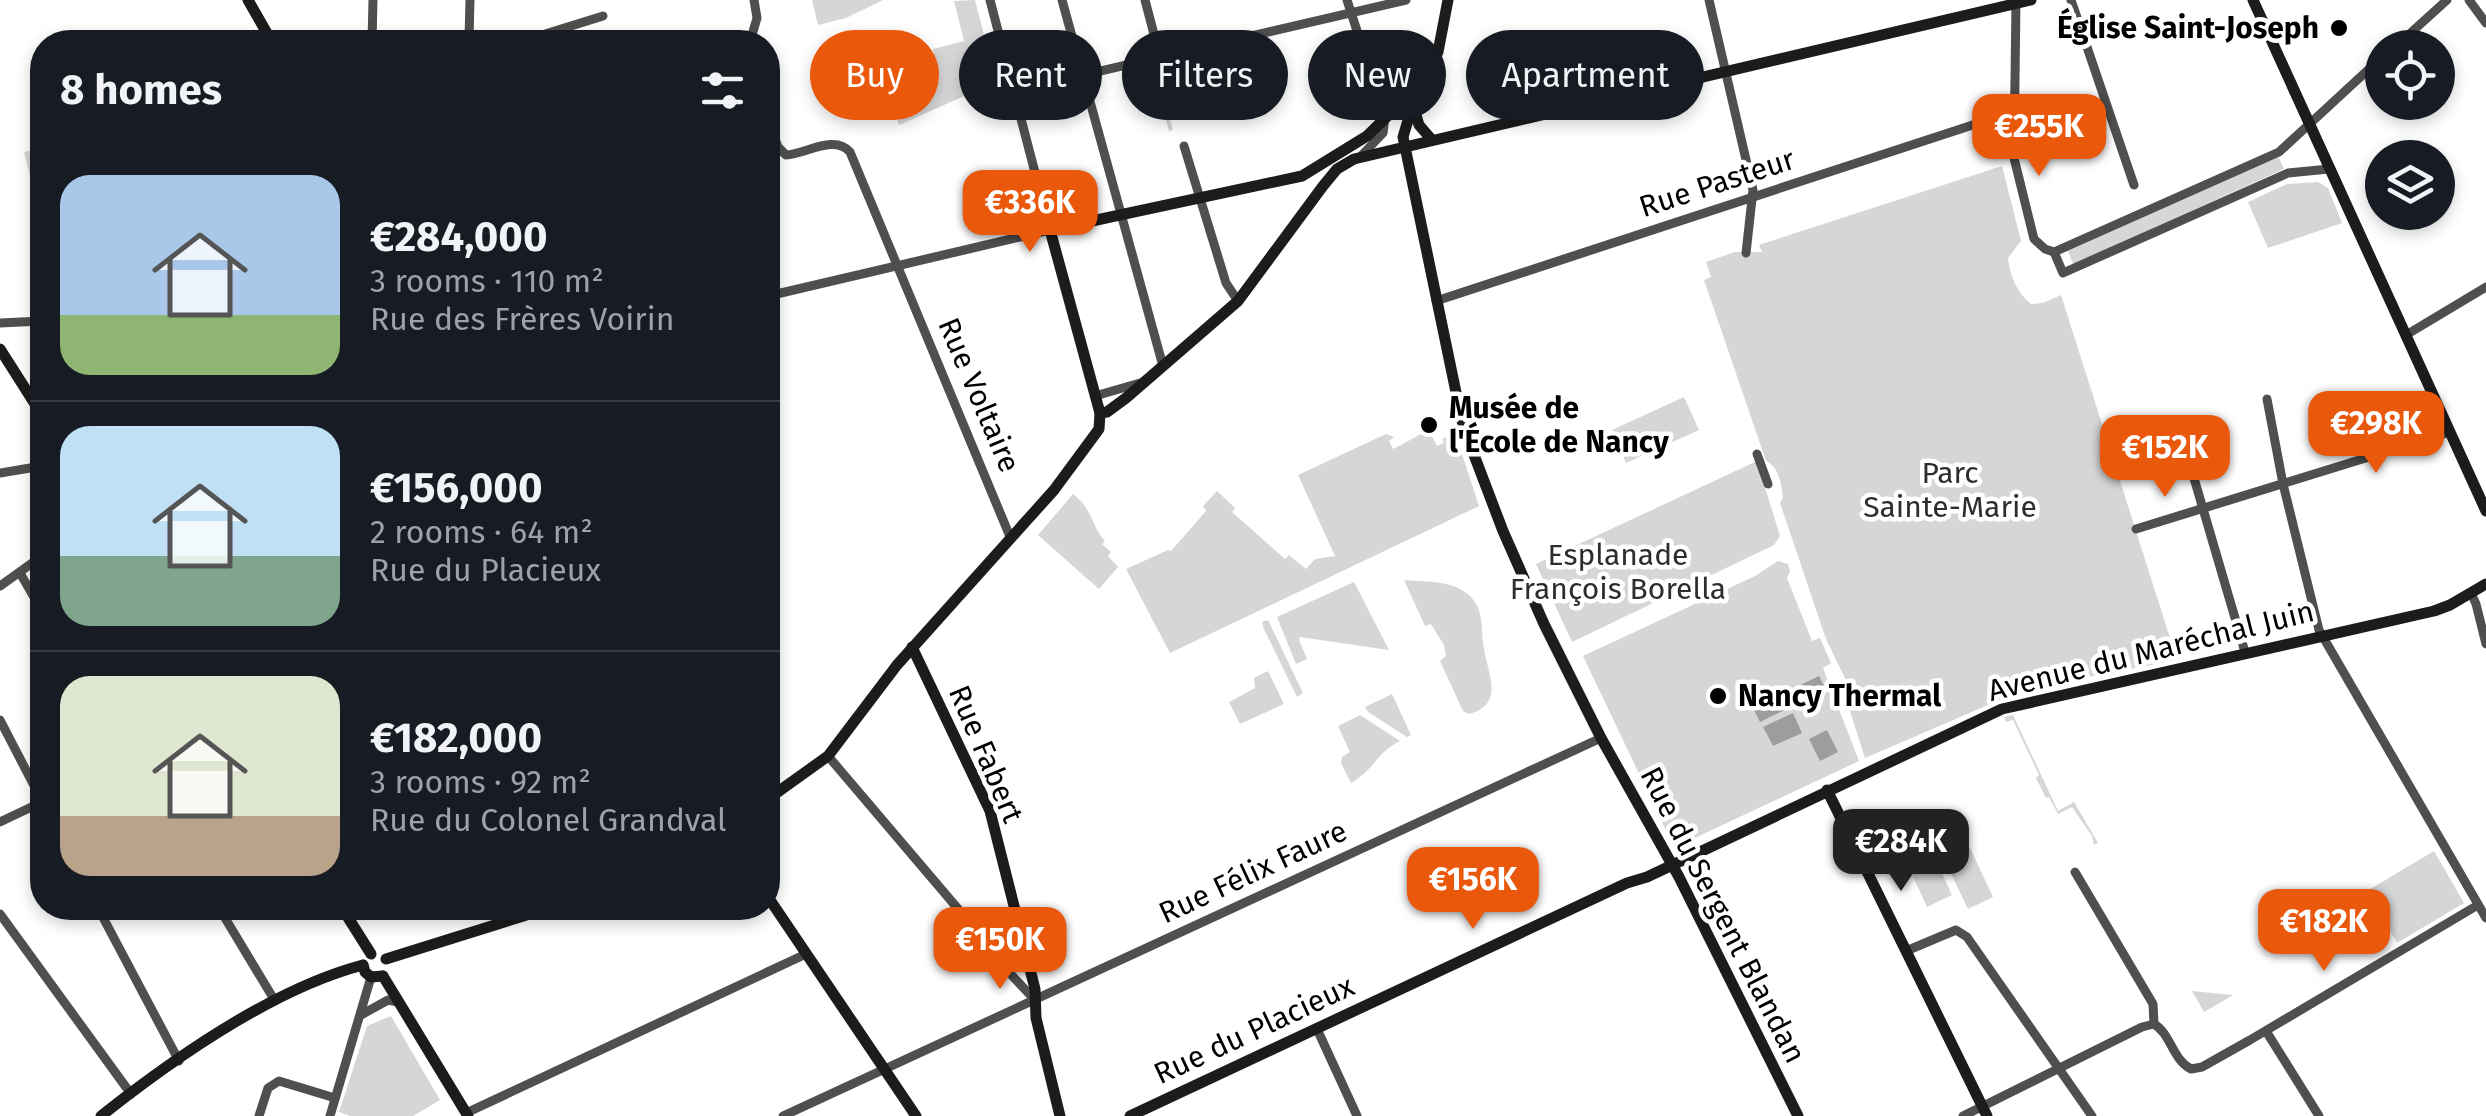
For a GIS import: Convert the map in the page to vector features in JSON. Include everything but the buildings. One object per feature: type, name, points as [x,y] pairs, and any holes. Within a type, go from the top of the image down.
[{"type":"street","points":[[248,0],[265,30]]},
{"type":"street","points":[[372,30],[373,0]]},
{"type":"street","points":[[468,30],[470,0]]},
{"type":"street","points":[[754,0],[758,18],[754,30]]},
{"type":"street","points":[[990,0],[998,30]]},
{"type":"street","points":[[1062,0],[1070,30]]},
{"type":"street","points":[[1145,0],[1153,30]]},
{"type":"street","points":[[1347,0],[1358,30]]},
{"type":"street","points":[[1278,30],[1406,0]]},
{"type":"street","points":[[1442,30],[1448,0]]},
{"type":"street","points":[[1710,0],[1753,198],[1746,253]]},
{"type":"street","points":[[2072,0],[2134,184]]},
{"type":"street","points":[[2253,0],[2486,511]]},
{"type":"street","points":[[2414,30],[2448,0]]},
{"type":"street","points":[[2469,0],[2486,24]]},
{"type":"street","points":[[1100,413],[1108,412],[1238,302],[1337,169],[1362,155],[2022,1],[2014,158],[2034,239],[2054,252],[2278,152],[2365,72]]},
{"type":"street","points":[[559,30],[603,16]]},
{"type":"street","name":"Rue Pasteur","points":[[1436,301],[1994,118],[2014,118]]},
{"type":"street","points":[[780,791],[828,756],[912,647],[1054,490],[1100,426],[1100,413],[1022,120]]},
{"type":"street","points":[[1094,120],[1163,366]]},
{"type":"street","points":[[780,293],[1302,176],[1360,140],[1383,120]]},
{"type":"street","points":[[1362,155],[1382,133],[1385,120]]},
{"type":"street","points":[[1407,120],[1404,146],[1436,301]]},
{"type":"street","points":[[1417,120],[1432,140]]},
{"type":"street","name":"Rue Voltaire","points":[[780,150],[786,155],[836,143],[846,146],[1011,539]]},
{"type":"street","points":[[1184,146],[1228,288],[1238,302]]},
{"type":"street","points":[[2278,152],[2288,173]]},
{"type":"street","points":[[2054,252],[2064,272],[2288,173],[2328,169]]},
{"type":"street","points":[[1302,176],[1313,198]]},
{"type":"street","points":[[2406,335],[2486,288]]},
{"type":"street","name":"Rue du Sergent Blandan","points":[[1436,301],[1460,413],[1480,476],[1544,624],[1601,738],[1672,864],[1798,1116]]},
{"type":"street","points":[[0,323],[30,321]]},
{"type":"street","points":[[0,349],[30,395]]},
{"type":"street","points":[[1095,396],[1142,383]]},
{"type":"street","points":[[2268,399],[2284,484],[2322,635],[2486,918]]},
{"type":"street","points":[[2179,427],[2246,652]]},
{"type":"street","points":[[2136,530],[2450,432]]},
{"type":"street","points":[[1758,454],[1768,484]]},
{"type":"street","points":[[0,473],[30,468]]},
{"type":"street","points":[[0,586],[30,565]]},
{"type":"street","points":[[20,572],[30,590]]},
{"type":"street","name":"Avenue du Maréchal Juin","points":[[1672,864],[2002,708],[2434,611],[2486,584]]},
{"type":"street","points":[[2471,594],[2486,644]]},
{"type":"street","name":"Rue Fabert","points":[[912,647],[990,811],[1028,960],[1036,1018],[1060,1116]]},
{"type":"street","points":[[0,720],[30,779]]},
{"type":"street","name":"Rue Félix Faure","points":[[782,1116],[1601,738]]},
{"type":"street","points":[[828,756],[1003,966],[1036,1000]]},
{"type":"street","points":[[1827,790],[1985,1111]]},
{"type":"street","points":[[0,822],[30,808]]},
{"type":"street","name":"Rue du Placieux","points":[[1138,1114],[1672,864]]},
{"type":"street","points":[[2075,872],[2153,1004],[2154,1024]]},
{"type":"street","points":[[1963,1116],[1985,1111],[2154,1024],[2162,1029],[2180,1063],[2194,1069],[2266,1031],[2478,905]]},
{"type":"street","points":[[0,914],[131,1094]]},
{"type":"street","points":[[780,914],[916,1116]]},
{"type":"street","points":[[104,920],[178,1061]]},
{"type":"street","points":[[226,920],[275,1001]]},
{"type":"street","points":[[348,920],[367,959],[365,972],[377,976],[398,1002],[467,1115],[806,954]]},
{"type":"street","points":[[386,959],[511,920]]},
{"type":"street","points":[[1906,951],[1950,932],[1961,932],[2092,1116]]},
{"type":"street","points":[[101,1116],[178,1061],[275,1001],[381,954],[388,968],[377,976],[361,1015],[330,1116]]},
{"type":"street","points":[[999,957],[1010,964],[1028,960]]},
{"type":"street","points":[[361,1015],[388,1000],[398,1002]]},
{"type":"street","points":[[1317,1030],[1357,1116]]},
{"type":"street","points":[[2266,1031],[2319,1116]]},
{"type":"street","points":[[259,1116],[268,1088],[279,1081],[335,1098]]},
{"type":"green space","points":[[812,0],[883,0],[846,18],[818,25]]},
{"type":"green space","points":[[975,0],[983,30],[961,30],[954,1]]},
{"type":"green space","points":[[959,42],[959,98],[939,107],[939,47]]},
{"type":"green space","points":[[30,151],[30,176],[24,152]]},
{"type":"green space","points":[[2278,156],[2284,169],[2073,264],[2068,251]]},
{"type":"green space","name":"Parc Sainte-Marie","points":[[2002,166],[2021,241],[2008,258],[2012,278],[2031,304],[2061,295],[2177,660],[2005,693],[2002,699],[1865,758],[1849,708],[1857,703],[1826,639],[1780,503],[1783,497],[1779,476],[1766,461],[1704,280],[1711,277],[1706,262],[1735,252],[1762,252],[1759,245]]},
{"type":"green space","points":[[2318,182],[2328,188],[2342,223],[2268,248],[2248,202],[2287,184]]},
{"type":"green space","points":[[1684,397],[1699,430],[1626,463],[1612,430]]},
{"type":"green space","points":[[1429,430],[1437,446],[1455,433],[1479,506],[1170,653],[1126,569],[1171,551],[1206,511],[1203,506],[1217,491],[1235,508],[1232,512],[1285,559],[1289,555],[1306,569],[1315,559],[1335,556],[1298,475],[1386,434],[1394,437],[1389,441],[1393,449]]},
{"type":"green space","name":"Esplanade François Borella","points":[[1757,461],[1780,536],[1774,545],[1572,642],[1536,564]]},
{"type":"green space","points":[[1073,494],[1088,512],[1105,541],[1102,544],[1111,552],[1108,556],[1118,567],[1099,589],[1038,535]]},
{"type":"green space","name":"Nancy Thermal","points":[[1778,561],[1788,564],[1787,578],[1812,641],[1820,638],[1831,663],[1823,668],[1859,761],[1680,845],[1672,843],[1583,656],[1755,576]]},
{"type":"green space","points":[[1404,580],[1451,585],[1476,604],[1492,688],[1487,704],[1480,710],[1469,714],[1463,711],[1440,661],[1446,656],[1444,645],[1431,624],[1425,626]]},
{"type":"green space","points":[[1354,582],[1389,650],[1300,637],[1307,659],[1296,664],[1277,617]]},
{"type":"green space","points":[[1268,620],[1303,693],[1297,697],[1264,629],[1262,622]]},
{"type":"green space","points":[[1268,671],[1284,704],[1240,724],[1229,702],[1255,688],[1254,678]]},
{"type":"green space","points":[[1392,694],[1411,735],[1407,737],[1365,707]]},
{"type":"green space","points":[[1360,715],[1400,741],[1351,783],[1341,763],[1342,757],[1350,752],[1338,726]]},
{"type":"green space","points":[[2013,715],[2058,811],[2074,802],[2098,843],[2094,845],[2072,807],[2058,814],[2046,798],[2013,720],[2006,722],[2004,717]]},
{"type":"green space","points":[[1929,845],[1952,895],[1927,907],[1904,857]]},
{"type":"green space","points":[[1970,848],[1993,897],[1968,909],[1944,859]]},
{"type":"green space","points":[[2434,851],[2464,903],[2397,943],[2367,891]]},
{"type":"green space","points":[[2192,991],[2233,995],[2204,1012]]},
{"type":"green space","points":[[391,1016],[440,1100],[413,1116],[350,1116],[339,1112],[367,1026]]},
{"type":"shaded area","points":[[1819,676],[1826,690],[1760,722],[1753,708]]},
{"type":"shaded area","points":[[1793,713],[1802,733],[1773,746],[1763,727]]},
{"type":"shaded area","points":[[1827,730],[1838,752],[1820,761],[1809,739]]},
{"type":"place","name":"Église Saint-Joseph","points":[[2339,28]]},
{"type":"place","name":"Musée de l'École de Nancy","points":[[1429,425]]},
{"type":"place","name":"Nancy Thermal","points":[[1718,696]]}]
